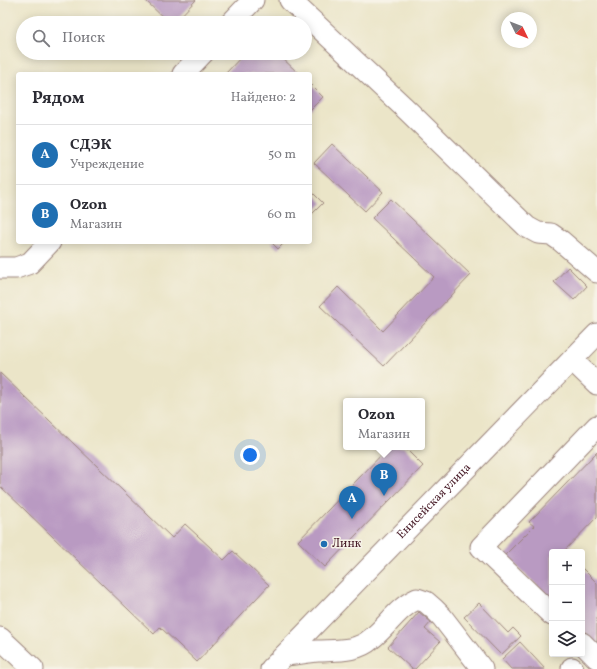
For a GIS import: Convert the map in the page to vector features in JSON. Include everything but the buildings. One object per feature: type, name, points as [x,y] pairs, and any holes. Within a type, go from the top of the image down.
[{"type":"street","points":[[237,16],[252,0]]},
{"type":"street","points":[[290,0],[307,16]]},
{"type":"street","points":[[312,21],[408,111],[527,227],[538,233],[551,234],[597,272]]},
{"type":"street","points":[[185,72],[196,60]]},
{"type":"street","points":[[0,268],[16,268],[30,263],[48,244]]},
{"type":"street","name":"Енисейская улица","points":[[278,662],[596,336]]},
{"type":"street","points":[[572,360],[597,384]]},
{"type":"street","points":[[549,612],[481,547],[597,426]]},
{"type":"street","points":[[278,662],[351,649],[362,645],[370,640],[398,611],[408,603],[417,599],[426,602],[442,617],[482,669]]},
{"type":"street","points":[[0,638],[33,669]]},
{"type":"street","points":[[585,646],[597,658]]},
{"type":"place","name":"Ozon","points":[[384,496]]},
{"type":"place","name":"СДЭК","points":[[352,519]]},
{"type":"place","name":"Линк","points":[[324,544]]}]
